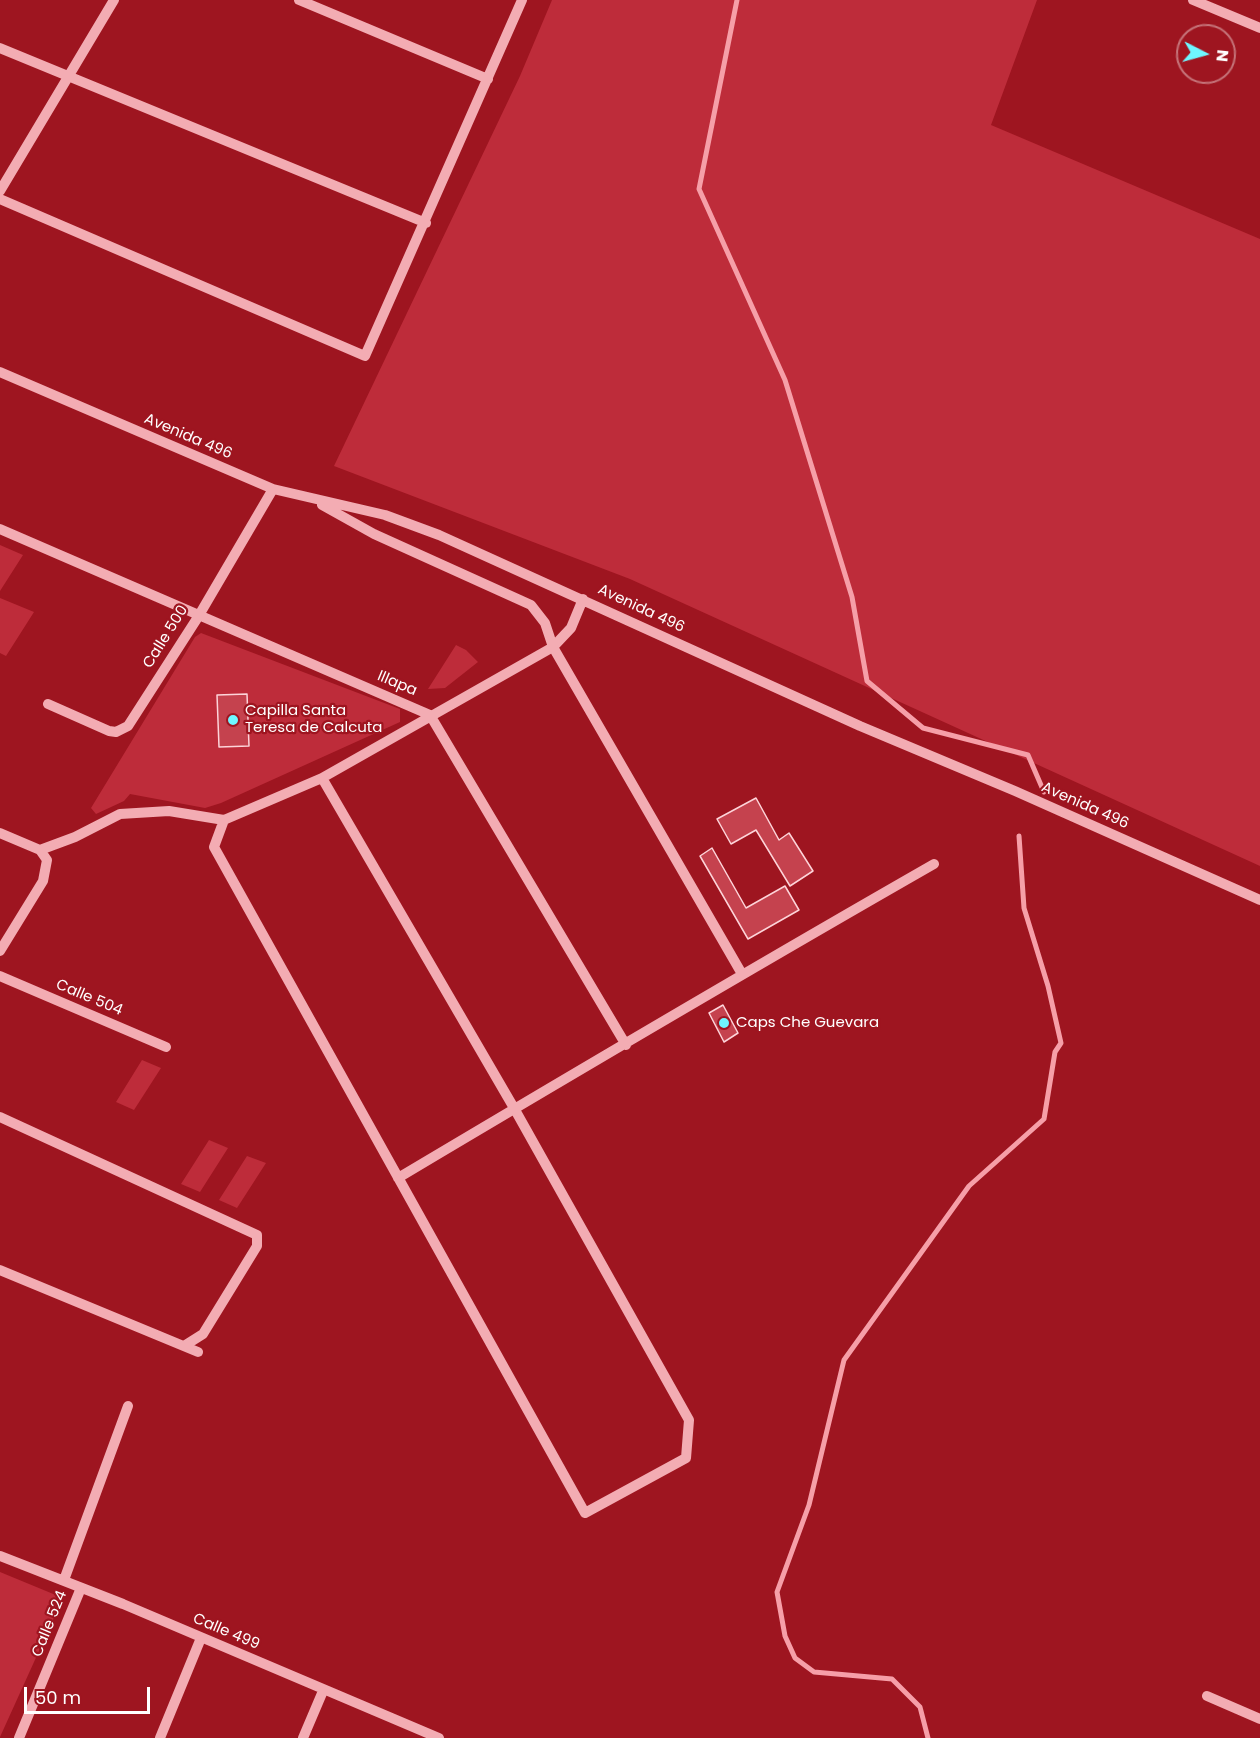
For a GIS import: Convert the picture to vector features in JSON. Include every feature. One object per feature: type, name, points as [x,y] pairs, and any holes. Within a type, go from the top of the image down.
[{"type":"street","points":[[0,191],[114,0]]},
{"type":"street","points":[[299,0],[488,79]]},
{"type":"street","points":[[0,199],[365,356],[426,223],[522,0]]},
{"type":"street","points":[[1193,0],[1260,28]]},
{"type":"street","points":[[0,48],[426,223]]},
{"type":"street","name":"Avenida 496","points":[[0,372],[273,489],[395,519],[439,535],[860,726],[1015,791],[1260,900]]},
{"type":"street","name":"Calle 500","points":[[48,704],[109,731],[116,732],[128,726],[198,616],[273,489]]},
{"type":"street","points":[[310,498],[374,534],[531,605],[545,623],[553,647],[741,974]]},
{"type":"street","name":"Illapa","points":[[0,529],[430,715],[626,1045]]},
{"type":"street","points":[[40,850],[75,837],[120,814],[169,811],[224,820],[322,778],[553,647],[571,628],[583,599]]},
{"type":"street","points":[[224,820],[214,847],[585,1513],[686,1458],[689,1420],[514,1108],[322,778]]},
{"type":"street","points":[[0,833],[40,850],[48,860],[43,881],[0,951]]},
{"type":"street","points":[[398,1178],[514,1108],[626,1045],[741,974],[934,864]]},
{"type":"street","name":"Calle 504","points":[[0,976],[166,1047]]},
{"type":"street","points":[[0,1117],[257,1235],[257,1246],[203,1334],[184,1346]]},
{"type":"street","points":[[0,1270],[198,1352]]},
{"type":"street","points":[[64,1580],[128,1406]]},
{"type":"street","name":"Calle 499","points":[[0,1556],[64,1580],[439,1738]]},
{"type":"street","name":"Calle 524","points":[[19,1738],[81,1588]]},
{"type":"street","points":[[160,1738],[201,1638]]},
{"type":"street","points":[[303,1738],[323,1690]]},
{"type":"street","points":[[1207,1696],[1260,1719]]},
{"type":"shaded area","points":[[552,0],[1037,0],[991,125],[1260,239],[1260,866],[630,579],[334,466],[520,76]]},
{"type":"shaded area","points":[[0,545],[23,555],[0,591]]},
{"type":"shaded area","points":[[0,598],[34,612],[6,656],[0,653]]},
{"type":"shaded area","points":[[201,633],[400,709],[400,722],[221,803],[205,808],[130,794],[124,801],[96,814],[91,808],[195,637]]},
{"type":"shaded area","points":[[456,645],[466,650],[478,662],[445,688],[428,689]]},
{"type":"shaded area","points":[[142,1060],[161,1068],[134,1110],[116,1102]]},
{"type":"shaded area","points":[[209,1140],[228,1148],[200,1192],[181,1184]]},
{"type":"shaded area","points":[[247,1156],[266,1163],[237,1208],[219,1200]]},
{"type":"shaded area","points":[[0,1572],[63,1598],[0,1737]]},
{"type":"building","name":"Capilla Santa Teresa de Calcuta","points":[[247,694],[249,746],[219,747],[217,695]]},
{"type":"building","points":[[756,798],[779,840],[789,833],[813,871],[790,886],[756,830],[731,844],[717,819]]},
{"type":"building","points":[[712,848],[746,908],[785,886],[799,910],[748,939],[700,856]]},
{"type":"building","name":"Caps Che Guevara","points":[[723,1005],[738,1033],[724,1042],[709,1013]]},
{"type":"waterway","points":[[737,0],[699,189],[785,380],[852,597],[867,681],[923,728],[1028,755],[1044,792]]},
{"type":"waterway","points":[[928,1738],[920,1707],[892,1679],[814,1672],[795,1658],[785,1636],[777,1592],[809,1505],[844,1360],[969,1186],[1044,1119],[1055,1052],[1061,1043],[1048,986],[1024,908],[1019,836]]},
{"type":"place","name":"Capilla Santa Teresa de Calcuta","points":[[233,720]]},
{"type":"place","name":"Caps Che Guevara","points":[[724,1023]]}]
